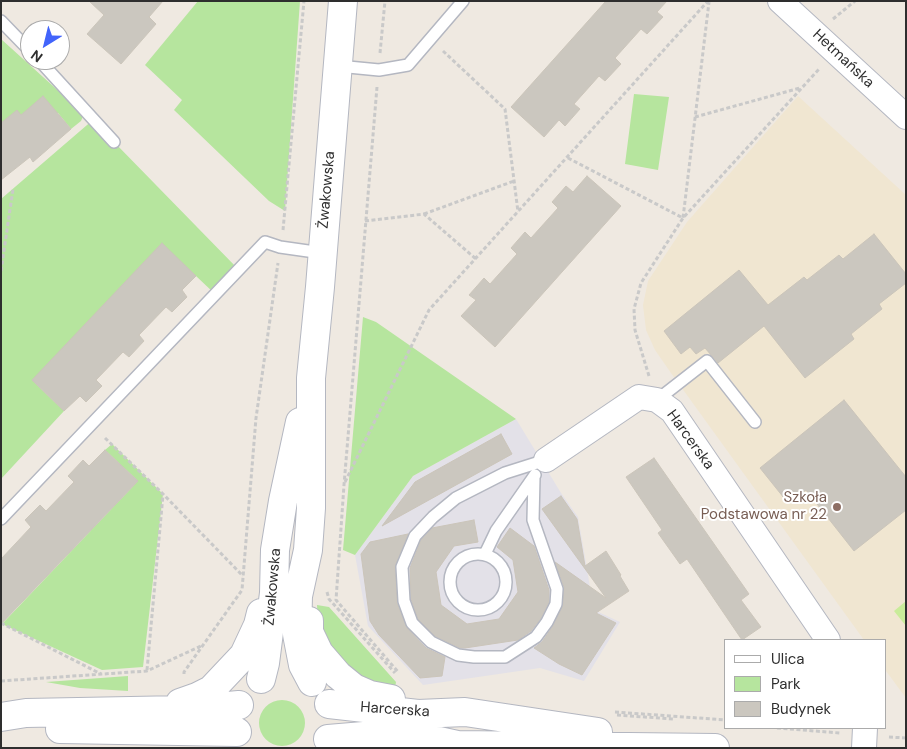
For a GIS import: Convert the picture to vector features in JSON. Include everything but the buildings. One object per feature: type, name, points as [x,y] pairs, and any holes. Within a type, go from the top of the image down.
[{"type":"street","name":"Żwakowska","points":[[329,704],[322,692],[312,682],[303,665],[297,634],[298,596],[308,550],[311,508],[311,378],[343,1]]},
{"type":"street","name":"Hetmańska","points":[[780,1],[906,116]]},
{"type":"street","name":"Żwakowska","points":[[261,679],[265,663],[274,594],[275,550],[289,466],[311,378]]},
{"type":"street","name":"Harcerska","points":[[540,468],[639,397],[657,400],[672,411],[827,639]]},
{"type":"street","points":[[144,710],[183,702],[210,690],[244,655],[258,625],[275,550]]},
{"type":"street","points":[[308,550],[309,632],[319,653],[338,676],[354,688],[370,695],[403,689],[465,712]]},
{"type":"street","points":[[1,727],[241,740],[236,718],[239,705],[244,694],[261,679],[273,674],[287,673],[300,676],[312,682]]},
{"type":"street","name":"Harcerska","points":[[329,704],[418,714],[465,712],[706,747]]},
{"type":"street","points":[[325,744],[331,728],[329,704]]},
{"type":"street","points":[[1,717],[26,713],[183,710],[239,705]]},
{"type":"street","points":[[54,729],[171,745],[179,748]]},
{"type":"street","points":[[855,731],[864,748]]},
{"type":"street","name":"Harcerska","points":[[325,744],[376,735],[416,736],[446,746],[706,747]]},
{"type":"lane","points":[[338,66],[379,70],[408,65],[463,1]]},
{"type":"lane","points":[[1,21],[20,41]]},
{"type":"lane","points":[[47,70],[114,142]]},
{"type":"lane","points":[[1,519],[265,242],[280,247],[322,253]]},
{"type":"lane","points":[[657,400],[707,361],[755,422]]},
{"type":"lane","points":[[540,468],[533,520],[557,589],[556,604],[547,622],[536,637],[505,657],[458,655],[431,642],[412,623],[404,601],[402,567],[414,536],[456,498],[505,473],[540,468]]},
{"type":"lane","points":[[485,554],[496,531],[540,468]]},
{"type":"lane","points":[[476,553],[485,554],[494,558],[501,565],[507,584],[505,593],[492,608],[482,611],[472,610],[457,602],[449,585],[450,576],[453,567],[459,560],[476,553]]},
{"type":"path","points":[[183,702],[184,672],[242,590],[256,418],[285,216],[304,1]]},
{"type":"path","points":[[385,1],[365,221],[336,600],[403,689]]},
{"type":"path","points":[[682,218],[708,1]]},
{"type":"path","points":[[344,485],[429,310],[708,1]]},
{"type":"path","points":[[431,39],[505,109],[518,213]]},
{"type":"path","points":[[657,400],[635,330],[634,309],[641,283],[682,218],[836,52]]},
{"type":"path","points":[[695,117],[801,88]]},
{"type":"path","points":[[568,158],[682,218]]},
{"type":"path","points":[[365,221],[424,214],[514,181]]},
{"type":"path","points":[[1,271],[13,189]]},
{"type":"path","points":[[424,214],[476,259]]},
{"type":"path","points":[[105,438],[243,576]]},
{"type":"path","points":[[147,671],[163,494]]},
{"type":"path","points":[[326,591],[328,599],[404,684],[403,689]]},
{"type":"path","points":[[1,623],[101,674]]},
{"type":"path","points":[[1,681],[147,671],[204,644]]},
{"type":"path","points":[[803,729],[855,731]]},
{"type":"path","points":[[894,737],[906,738]]},
{"type":"shaded area","name":"Szkoła Podstawowa nr 22","points":[[798,96],[906,195],[906,698],[887,672],[887,639],[863,639],[655,350],[646,330],[643,305],[648,281],[687,222]]},
{"type":"shaded area","points":[[516,419],[561,493],[578,517],[594,610],[620,622],[584,681],[540,668],[423,685],[368,626],[355,555],[413,476]]},
{"type":"green space","points":[[198,1],[300,1],[285,211],[269,201],[174,110],[182,100],[145,65]]},
{"type":"green space","points":[[1,39],[20,56],[20,70],[35,70],[84,114],[81,121],[71,129],[58,113],[1,155]]},
{"type":"green space","points":[[634,94],[669,97],[658,170],[625,164]]},
{"type":"green space","points":[[94,119],[114,142],[238,269],[215,294],[196,276],[32,380],[64,411],[1,479],[1,199]]},
{"type":"green space","points":[[363,317],[376,322],[516,419],[413,476],[355,555],[343,550]]},
{"type":"green space","points":[[112,444],[163,494],[143,667],[102,670],[2,624],[138,481],[105,450]]},
{"type":"green space","points":[[906,601],[906,626],[894,611]]},
{"type":"green space","points":[[317,605],[329,607],[396,682],[394,694],[338,666],[318,624]]},
{"type":"green space","points":[[128,676],[128,691],[80,688],[46,682]]},
{"type":"green space","points":[[282,700],[295,704],[301,710],[305,723],[301,736],[295,742],[282,746],[269,742],[263,736],[259,723],[263,710],[269,704]]},
{"type":"place","name":"Szkoła Podstawowa nr 22","points":[[837,507]]}]
